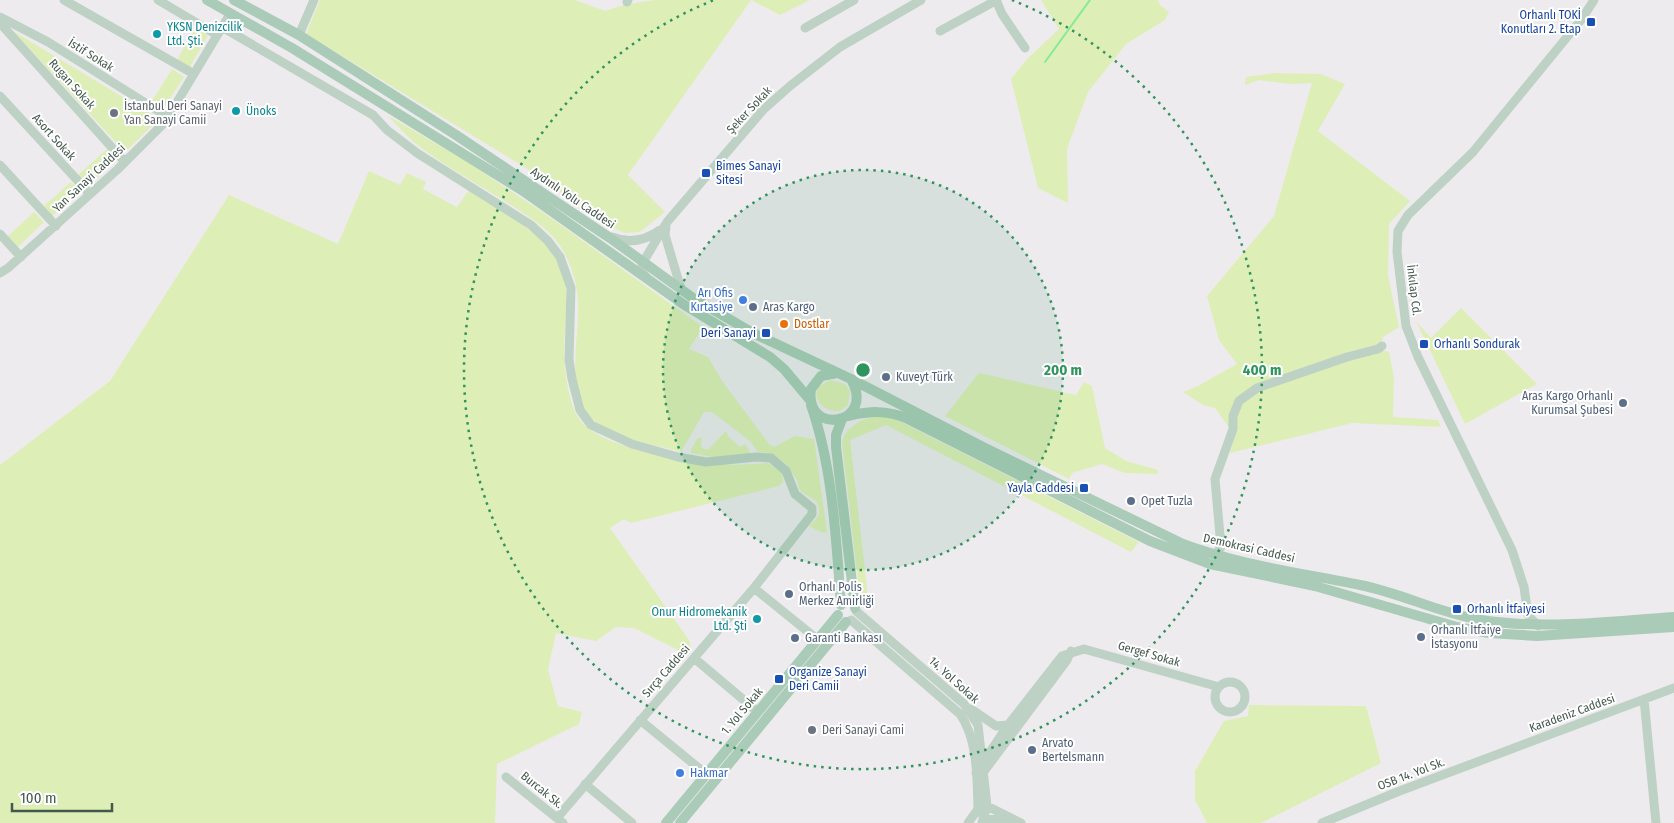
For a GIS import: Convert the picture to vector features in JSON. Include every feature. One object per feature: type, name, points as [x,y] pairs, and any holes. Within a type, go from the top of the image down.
[{"type":"main road","name":"Aydınlı Yolu Caddesi","points":[[206,0],[292,48],[523,191],[647,279],[720,328],[770,357],[784,369],[811,403]]},
{"type":"main road","name":"Aydınlı Yolu Caddesi","points":[[234,0],[299,35],[456,135],[605,234],[646,257],[681,289],[753,333],[837,373]]},
{"type":"main road","points":[[292,48],[299,35]]},
{"type":"main road","points":[[829,373],[837,373],[851,379],[857,394],[857,402],[845,417],[836,435],[847,538],[848,614],[820,431],[811,403],[811,389],[815,382],[829,373]]},
{"type":"main road","name":"Demokrasi Caddesi","points":[[851,379],[982,447],[1150,529],[1215,555],[1374,588],[1480,620],[1538,626],[1674,617]]},
{"type":"main road","points":[[811,403],[820,416],[827,420],[845,417]]},
{"type":"main road","name":"Demokrasi Caddesi","points":[[845,417],[880,411],[899,415],[1150,541],[1210,564],[1315,586],[1466,629],[1510,635],[1537,636],[1674,627]]},
{"type":"main road","points":[[836,539],[847,538]]},
{"type":"main road","points":[[1407,597],[1414,613]]},
{"type":"main road","name":"1. Yol Sokak","points":[[666,823],[817,639],[848,614]]},
{"type":"main road","name":"1. Yol Sokak","points":[[680,823],[848,614]]},
{"type":"main road","points":[[1510,635],[1524,627],[1538,626]]},
{"type":"street","points":[[64,0],[194,74]]},
{"type":"street","points":[[158,0],[219,31]]},
{"type":"street","points":[[299,35],[314,0]]},
{"type":"street","points":[[805,28],[854,0]]},
{"type":"street","name":"Şeker Sokak","points":[[646,257],[668,222],[763,110],[840,47],[921,0]]},
{"type":"street","points":[[940,31],[997,0],[1002,14],[1026,48]]},
{"type":"street","name":"İnkılap Cd.","points":[[1538,626],[1530,619],[1512,550],[1418,357],[1406,326],[1396,252],[1398,230],[1408,215],[1473,152],[1581,20],[1594,0]]},
{"type":"street","name":"Yan Sanayi Caddesi","points":[[0,273],[56,226],[125,162],[168,117],[230,14]]},
{"type":"street","name":"İstif Sokak","points":[[0,17],[48,42],[168,117]]},
{"type":"street","name":"Rugan Sokak","points":[[0,23],[125,162]]},
{"type":"street","name":"Sırça Caddesi","points":[[219,31],[373,115],[387,130],[417,153],[531,225],[548,241],[560,257],[571,288],[569,360],[580,410],[591,425],[632,444],[678,457],[706,462],[756,457],[771,458],[786,471],[795,494],[812,508],[812,514],[754,588],[585,784],[560,821]]},
{"type":"street","name":"Asort Sokak","points":[[0,96],[90,194]]},
{"type":"street","points":[[0,165],[56,226]]},
{"type":"street","points":[[605,234],[622,240],[638,241],[652,236],[668,222]]},
{"type":"street","points":[[668,222],[665,235],[681,289]]},
{"type":"street","points":[[0,234],[21,257]]},
{"type":"street","points":[[647,279],[642,272],[646,257],[660,245],[670,251]]},
{"type":"street","points":[[1215,555],[1221,547],[1215,479],[1233,429],[1233,416],[1239,401],[1258,388],[1382,346]]},
{"type":"street","points":[[754,588],[817,639]]},
{"type":"street","points":[[1512,623],[1525,618],[1527,607]]},
{"type":"street","name":"14. Yol Sokak","points":[[848,614],[964,704],[978,725],[983,762]]},
{"type":"street","name":"14. Yol Sokak","points":[[848,614],[960,714],[969,729],[980,773],[984,821]]},
{"type":"street","name":"Gergef Sokak","points":[[1071,651],[1084,649],[1219,687]]},
{"type":"street","points":[[980,773],[1067,660],[1071,651]]},
{"type":"street","points":[[980,773],[983,762],[1008,725],[1062,656],[1071,651]]},
{"type":"street","points":[[694,658],[758,712]]},
{"type":"street","name":"Karadeniz Caddesi","points":[[1509,750],[1674,688]]},
{"type":"street","points":[[1644,699],[1656,823]]},
{"type":"street","points":[[964,704],[991,723],[1000,726],[1008,725]]},
{"type":"street","points":[[640,720],[706,774]]},
{"type":"street","name":"OSB 14. Yol Sk.","points":[[1322,823],[1509,750]]},
{"type":"street","name":"Burcak Sk.","points":[[506,777],[560,821]]},
{"type":"street","points":[[585,784],[632,823]]},
{"type":"street","points":[[968,823],[983,808],[1020,823]]},
{"type":"street","points":[[984,821],[1016,823]]},
{"type":"green space","points":[[320,0],[575,0],[605,11],[627,4],[655,0],[751,0],[628,175],[665,212],[640,232],[625,233],[607,225],[526,168],[306,34]]},
{"type":"green space","points":[[751,0],[810,0],[780,15]]},
{"type":"green space","points":[[1041,0],[1158,0],[1160,5],[1169,12],[1165,20],[1126,44],[1088,92],[1067,149],[1068,203],[1038,188],[1011,79],[1027,59],[1059,29]]},
{"type":"green space","points":[[195,28],[208,35],[190,67],[177,60]]},
{"type":"green space","points":[[13,31],[159,119],[125,152]]},
{"type":"green space","points":[[172,69],[184,77],[164,108],[152,101]]},
{"type":"green space","points":[[1275,73],[1321,74],[1345,84],[1318,131],[1410,201],[1389,224],[1388,276],[1399,327],[1383,337],[1379,349],[1389,352],[1394,378],[1393,417],[1438,420],[1441,427],[1352,423],[1230,453],[1234,435],[1215,408],[1203,405],[1183,392],[1198,386],[1237,364],[1219,340],[1207,296],[1274,216],[1312,83],[1290,84],[1259,80],[1245,85],[1246,77]]},
{"type":"green space","points":[[387,115],[467,162],[541,211],[703,327],[689,349],[708,357],[722,381],[769,444],[774,447],[795,436],[814,439],[827,532],[823,533],[809,526],[819,513],[819,506],[801,491],[797,480],[785,464],[771,454],[758,452],[750,441],[712,412],[704,412],[681,452],[626,438],[598,424],[587,412],[580,399],[576,383],[578,302],[574,277],[560,246],[534,220],[420,147]]},
{"type":"green space","points":[[107,149],[117,159],[88,186],[78,175]]},
{"type":"green space","points":[[369,171],[400,185],[407,173],[426,182],[423,189],[457,207],[469,190],[529,229],[540,239],[557,261],[565,283],[564,351],[568,387],[576,414],[589,429],[622,445],[676,460],[730,465],[768,463],[782,473],[783,482],[779,486],[631,523],[624,519],[610,528],[689,640],[692,650],[688,655],[634,628],[616,627],[596,641],[556,633],[548,670],[558,706],[582,712],[579,724],[497,764],[495,823],[0,823],[0,465],[110,381],[229,195],[338,244]]},
{"type":"green space","points":[[71,182],[80,191],[52,216],[44,206]]},
{"type":"green space","points":[[34,212],[44,222],[17,248],[7,237]]},
{"type":"green space","points":[[1461,308],[1537,384],[1465,424],[1416,321],[1431,338]]},
{"type":"green space","points":[[979,373],[1076,395],[1084,382],[1092,386],[1105,448],[1126,461],[1158,470],[1158,474],[1125,473],[1102,464],[1072,473],[1069,479],[945,416]]},
{"type":"green space","points":[[830,380],[845,384],[850,391],[848,405],[840,411],[825,408],[817,397],[818,387]]},
{"type":"green space","points":[[874,416],[889,416],[1139,542],[1131,552],[886,425],[850,440],[868,597],[871,608],[867,610],[860,598],[842,442],[850,428]]},
{"type":"green space","points":[[726,431],[728,436],[740,447],[745,444],[751,454],[713,457],[691,453],[697,439],[702,437],[701,446],[704,449],[709,449]]},
{"type":"green space","points":[[1249,705],[1366,706],[1381,763],[1261,823],[1207,823],[1195,800],[1195,771],[1224,721],[1248,716]]},
{"type":"waterway","points":[[1045,62],[1090,0]]},
{"type":"place","name":"Orhanlı TOKİ Konutları 2. Etap","points":[[1591,22]]},
{"type":"place","name":"YKSN Denizcilik Ltd. Şti.","points":[[157,34]]},
{"type":"place","name":"Ünoks","points":[[236,111]]},
{"type":"place","name":"İstanbul Deri Sanayi Yan Sanayi Camii","points":[[114,113]]},
{"type":"place","name":"Bimes Sanayi Sitesi","points":[[706,173]]},
{"type":"place","name":"Arı Ofis Kırtasiye","points":[[743,300]]},
{"type":"place","name":"Aras Kargo","points":[[753,307]]},
{"type":"place","name":"Dostlar","points":[[784,324]]},
{"type":"place","name":"Deri Sanayi","points":[[766,333]]},
{"type":"place","name":"Orhanlı Sondurak","points":[[1424,344]]},
{"type":"place","name":"Kuveyt Türk","points":[[886,377]]},
{"type":"place","name":"Aras Kargo Orhanlı Kurumsal Şubesi","points":[[1623,403]]},
{"type":"place","name":"Yayla Caddesi","points":[[1084,488]]},
{"type":"place","name":"Opet Tuzla","points":[[1131,501]]},
{"type":"place","name":"Orhanlı Polis Merkez Amirliği","points":[[789,594]]},
{"type":"place","name":"Orhanlı İtfaiyesi","points":[[1457,609]]},
{"type":"place","name":"Onur Hidromekanik Ltd. Şti","points":[[757,619]]},
{"type":"place","name":"Orhanlı İtfaiye İstasyonu","points":[[1421,637]]},
{"type":"place","name":"Garanti Bankası","points":[[795,638]]},
{"type":"place","name":"Organize Sanayi Deri Camii","points":[[779,679]]},
{"type":"place","name":"Deri Sanayi Cami","points":[[812,730]]},
{"type":"place","name":"Arvato Bertelsmann","points":[[1032,750]]},
{"type":"place","name":"Hakmar","points":[[680,773]]}]
